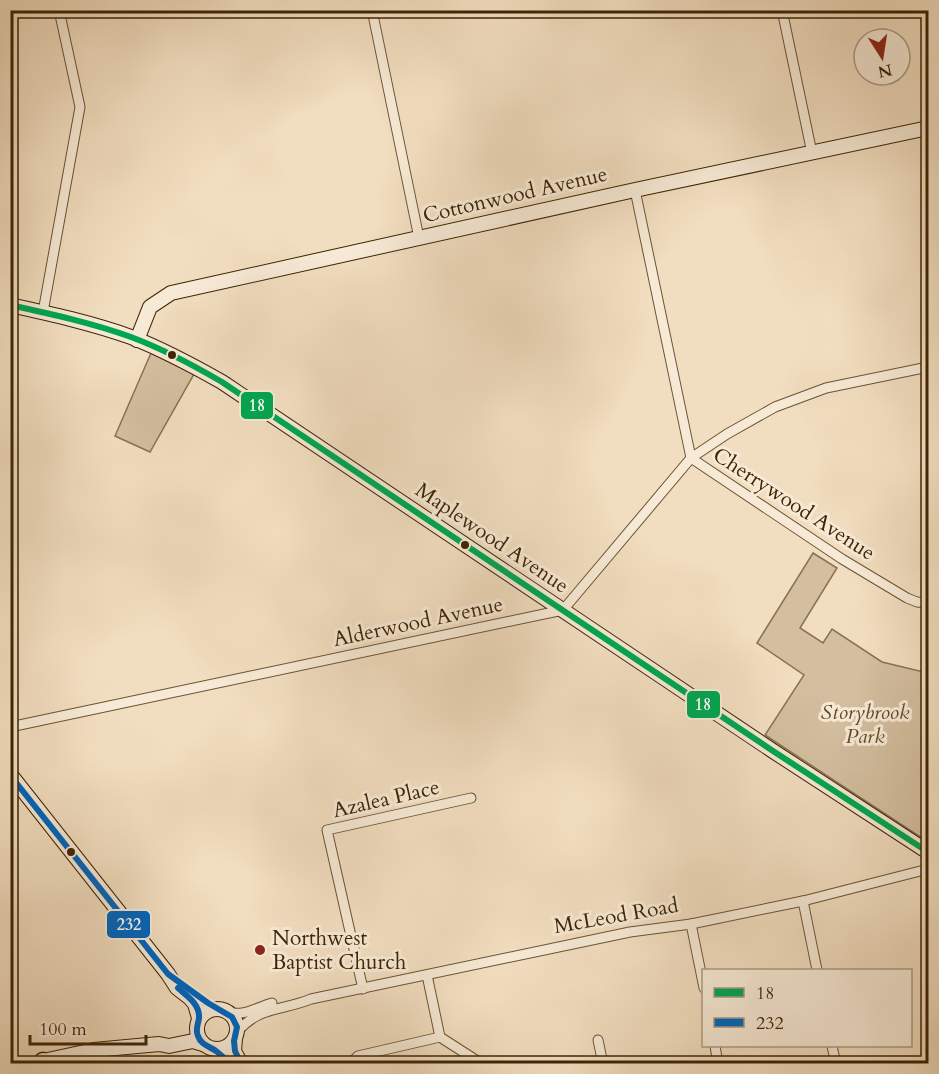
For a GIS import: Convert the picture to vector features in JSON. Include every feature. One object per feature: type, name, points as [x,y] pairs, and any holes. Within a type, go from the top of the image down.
[{"type":"street","points":[[42,312],[80,107],[59,10]]},
{"type":"street","points":[[372,10],[419,238]]},
{"type":"street","points":[[782,10],[812,153]]},
{"type":"street","name":"Cottonwood Avenue","points":[[137,340],[150,306],[171,293],[634,190],[928,128]]},
{"type":"street","name":"Cherrywood Avenue","points":[[634,190],[691,458],[842,559],[907,598],[928,603]]},
{"type":"street","name":"Maplewood Avenue","points":[[10,305],[96,326],[137,340],[222,382],[773,751],[928,852]]},
{"type":"street","points":[[563,610],[691,458],[727,434],[775,407],[826,388],[928,366]]},
{"type":"street","name":"Alderwood Avenue","points":[[10,727],[563,610]]},
{"type":"street","points":[[10,774],[177,988],[190,998],[195,1005],[198,1020],[196,1033],[209,1047],[231,1064]]},
{"type":"street","name":"Azalea Place","points":[[363,989],[327,830],[471,798]]},
{"type":"street","name":"McLeod Road","points":[[236,1035],[249,1020],[259,1014],[311,999],[630,932],[691,924],[803,901],[928,869]]},
{"type":"street","points":[[803,901],[817,969]]},
{"type":"street","points":[[691,924],[702,978]]},
{"type":"street","points":[[168,974],[235,1020],[234,1051],[241,1064]]},
{"type":"street","points":[[428,975],[440,1037]]},
{"type":"street","name":"McLeod Road","points":[[223,1010],[234,1014],[245,1013],[269,1004],[301,998],[311,999]]},
{"type":"street","points":[[159,1044],[184,1034],[207,1011],[223,1010]]},
{"type":"street","points":[[41,1062],[94,1050],[159,1044],[169,1046],[193,1041],[209,1047],[226,1047],[236,1035]]},
{"type":"street","points":[[350,1064],[358,1056],[440,1037],[482,1064]]},
{"type":"street","points":[[598,1040],[603,1064]]},
{"type":"street","points":[[715,1047],[718,1064]]},
{"type":"street","points":[[832,1047],[836,1064]]},
{"type":"green space","points":[[151,353],[194,374],[150,452],[115,436]]},
{"type":"green space","name":"Storybrook Park","points":[[813,553],[837,568],[800,628],[823,643],[832,629],[882,662],[928,673],[928,842],[765,735],[804,675],[757,643]]},
{"type":"transit line","name":"18","points":[[10,305],[56,315],[131,337],[178,358],[222,382],[773,751],[928,852]]},
{"type":"transit line","name":"232","points":[[10,775],[168,974],[232,1017],[237,1027],[234,1041],[235,1051],[241,1064]]},
{"type":"transit line","name":"232","points":[[178,988],[192,1001],[199,1013],[197,1032],[199,1039],[230,1064]]},
{"type":"place","name":"Northwest Baptist Church","points":[[260,950]]}]
